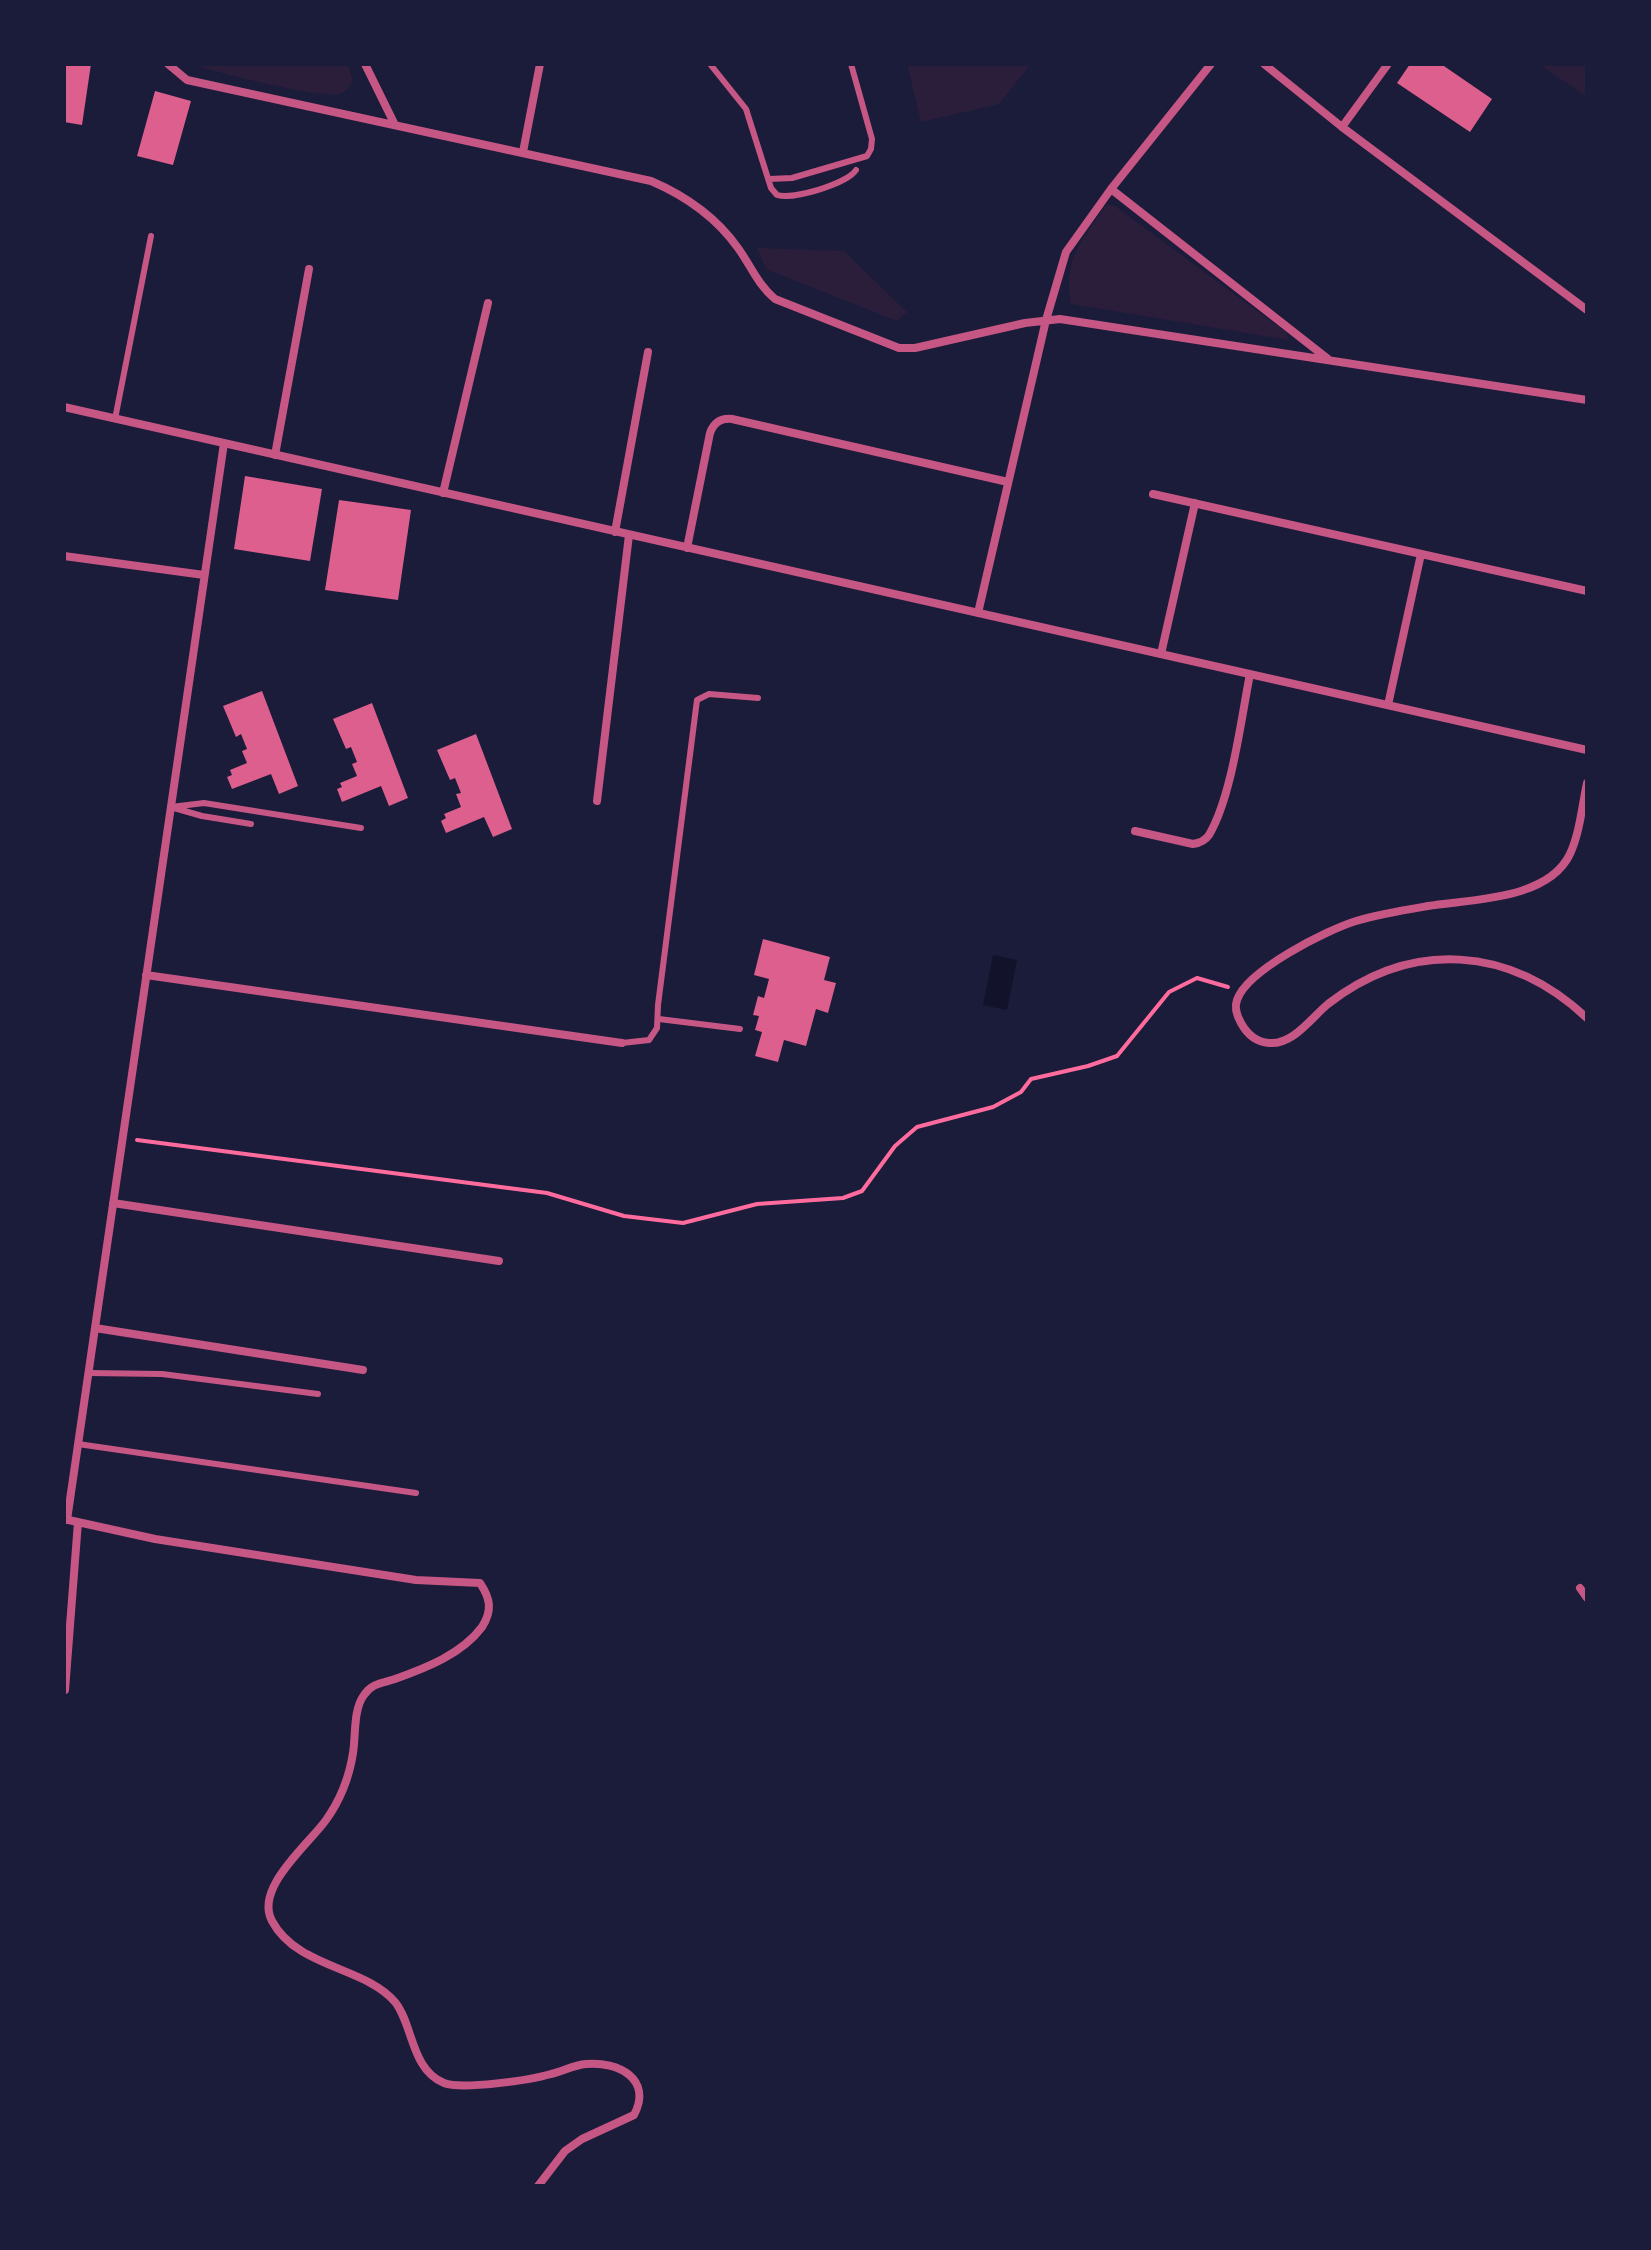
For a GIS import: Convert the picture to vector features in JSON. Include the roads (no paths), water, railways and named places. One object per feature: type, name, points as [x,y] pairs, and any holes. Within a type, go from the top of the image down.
[{"type":"street","points":[[168,64],[187,80],[635,175],[674,191],[696,205],[737,246],[761,285],[775,299],[889,345],[915,348],[1046,320],[1088,322],[1587,400]]},
{"type":"street","points":[[365,64],[394,123]]},
{"type":"street","points":[[523,152],[540,64]]},
{"type":"street","points":[[978,613],[1046,320],[1066,252],[1111,189],[1211,64]]},
{"type":"street","points":[[1264,64],[1342,127],[1587,310]]},
{"type":"street","points":[[1342,127],[1388,64]]},
{"type":"street","points":[[1111,189],[1329,360]]},
{"type":"street","points":[[275,455],[309,269]]},
{"type":"street","points":[[443,493],[488,303]]},
{"type":"street","points":[[615,532],[648,352]]},
{"type":"street","points":[[64,407],[1587,750]]},
{"type":"street","points":[[687,548],[710,433],[722,419],[1008,482]]},
{"type":"street","points":[[224,443],[66,1519],[155,1539],[416,1580],[480,1583],[489,1597],[490,1608],[486,1621],[474,1638],[450,1656],[396,1679],[377,1683],[359,1703],[345,1789],[326,1821],[277,1879],[269,1900],[270,1919],[302,1952],[382,1988],[398,2005],[423,2065],[441,2083],[460,2087],[552,2074],[586,2064],[603,2064],[633,2077],[641,2098],[634,2115],[582,2139],[565,2151],[538,2186]]},
{"type":"street","points":[[1153,494],[1587,591]]},
{"type":"street","points":[[1161,654],[1195,503]]},
{"type":"street","points":[[597,801],[629,535]]},
{"type":"street","points":[[1388,705],[1421,554]]},
{"type":"street","points":[[64,556],[204,575]]},
{"type":"street","points":[[1135,831],[1193,844],[1200,843],[1209,835],[1229,775],[1250,674]]},
{"type":"street","points":[[1587,783],[1569,855],[1557,871],[1540,884],[1516,892],[1378,915],[1343,925],[1265,970],[1242,991],[1236,1007],[1238,1018],[1249,1035],[1267,1043],[1287,1040],[1358,984],[1398,966],[1419,960],[1466,960],[1510,971],[1556,993],[1587,1018]]},
{"type":"street","points":[[146,975],[622,1043]]},
{"type":"street","points":[[113,1203],[499,1261]]},
{"type":"street","points":[[95,1328],[363,1370]]},
{"type":"street","points":[[65,1690],[78,1522]]},
{"type":"street","points":[[1580,1588],[1587,1598]]},
{"type":"lane","points":[[710,64],[746,109],[774,192],[783,197],[843,182],[856,170]]},
{"type":"lane","points":[[769,179],[792,178],[867,156],[872,139],[851,64]]},
{"type":"lane","points":[[115,419],[151,236]]},
{"type":"lane","points":[[622,1043],[649,1040],[656,1032],[659,1019],[658,1005],[697,700],[709,694],[758,698]]},
{"type":"lane","points":[[171,807],[204,803],[361,828]]},
{"type":"lane","points":[[171,807],[251,824]]},
{"type":"lane","points":[[659,1019],[740,1029]]},
{"type":"lane","points":[[89,1373],[162,1374],[318,1394]]},
{"type":"lane","points":[[78,1444],[416,1493]]}]
